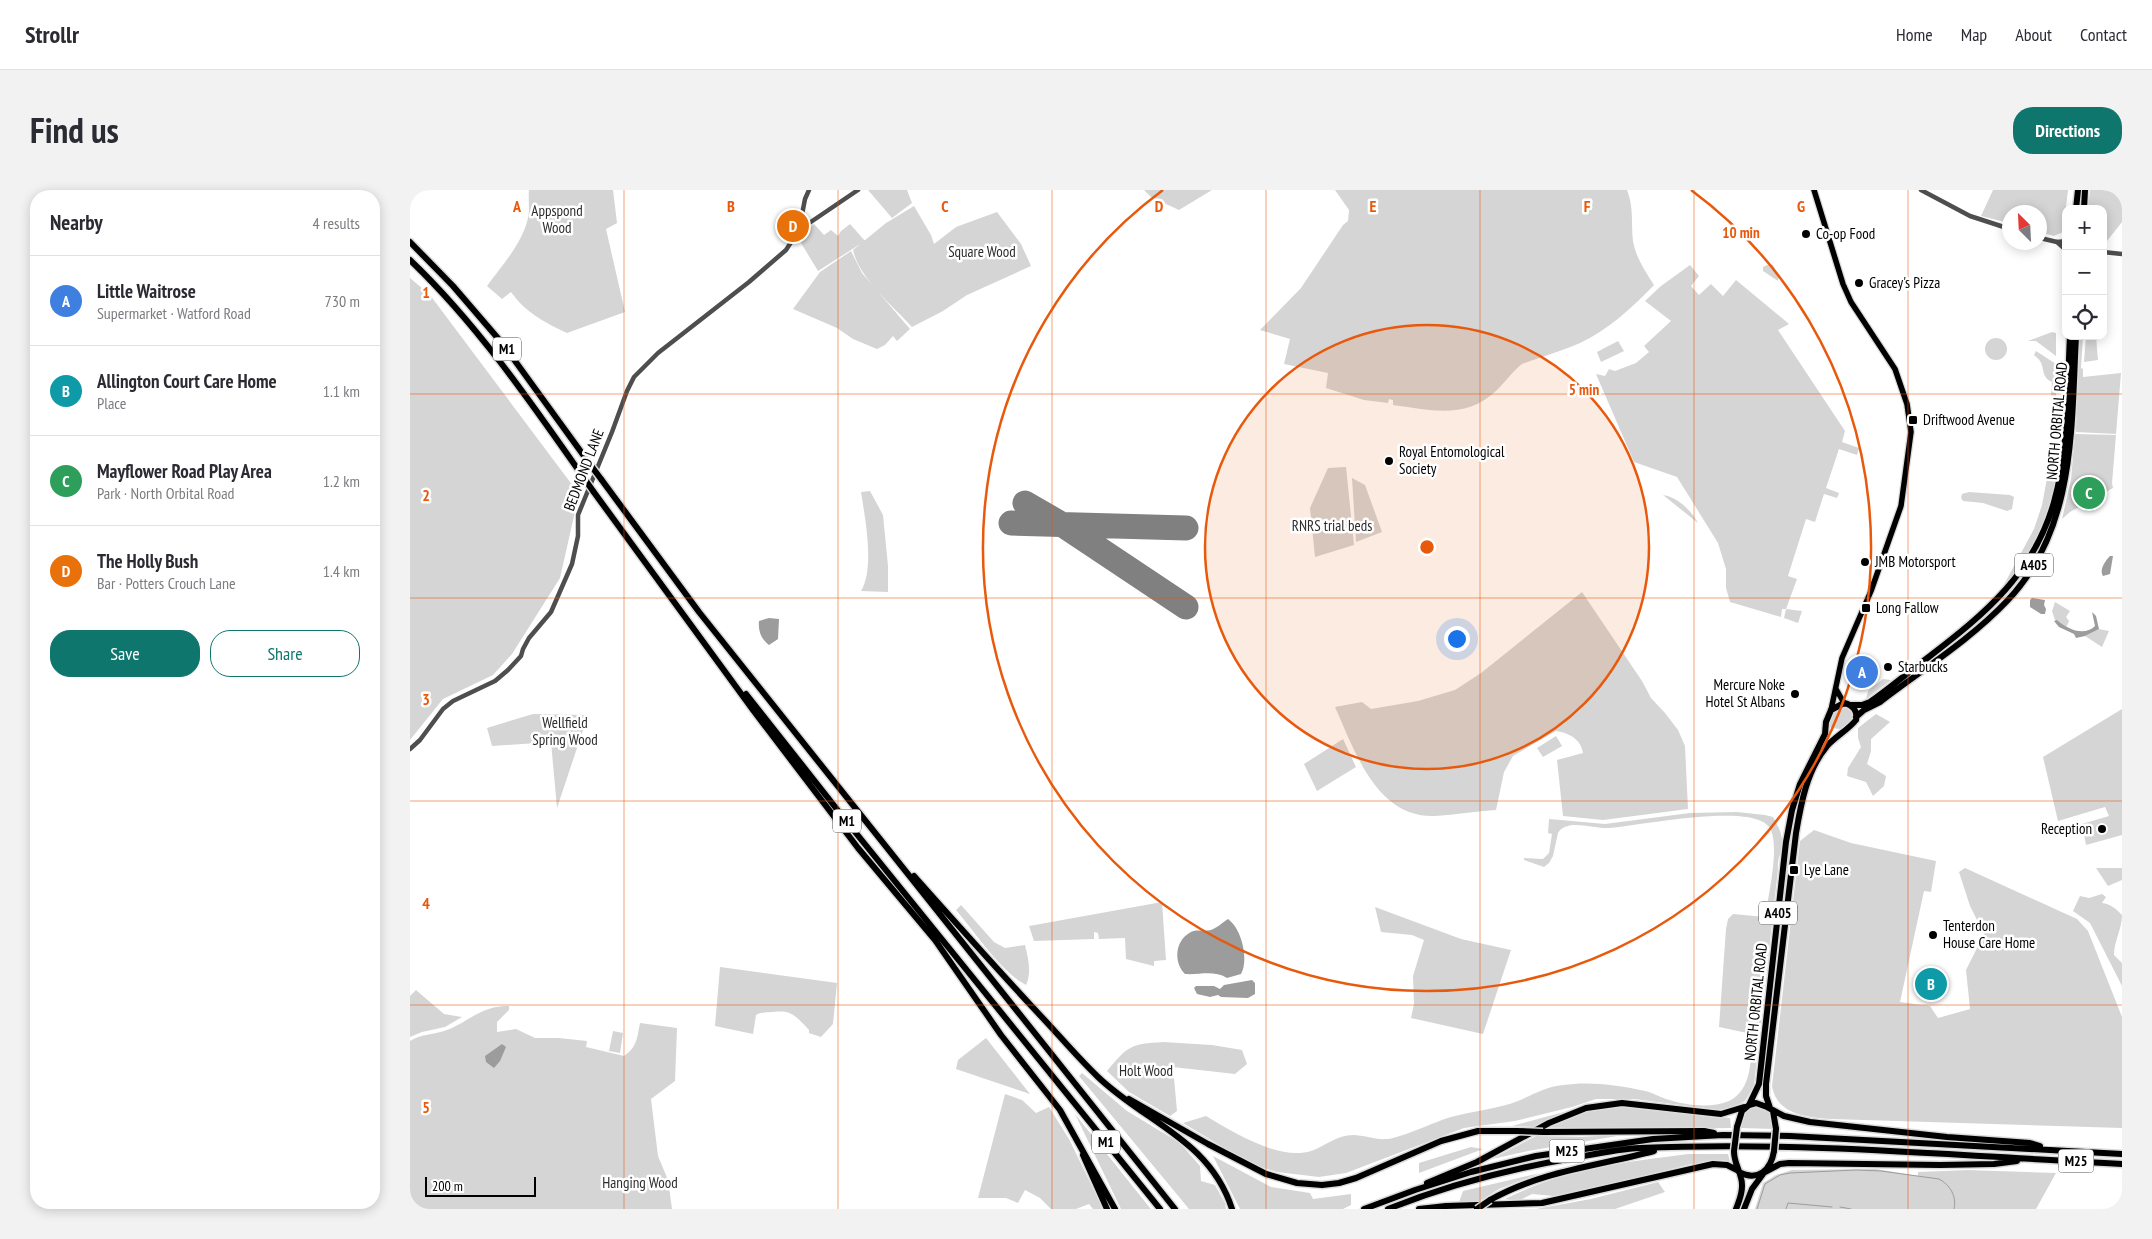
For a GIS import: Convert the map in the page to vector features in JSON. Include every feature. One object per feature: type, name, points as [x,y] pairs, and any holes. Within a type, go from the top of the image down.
[{"type":"highway","points":[[2076,205],[2078,190]]},
{"type":"highway","points":[[2084,205],[2085,190]]},
{"type":"highway","name":"M1","points":[[410,242],[453,286],[502,343],[699,612],[1175,1209]]},
{"type":"highway","name":"M1","points":[[410,260],[443,294],[511,375],[675,602],[802,766],[1160,1209]]},
{"type":"highway","name":"NORTH ORBITAL ROAD","points":[[1848,704],[1862,705],[1870,702],[1962,631],[1992,605],[2011,584],[2030,558],[2045,527],[2054,502],[2063,450],[2070,340]]},
{"type":"highway","name":"NORTH ORBITAL ROAD","points":[[1856,717],[1880,702],[1965,638],[2009,599],[2038,559],[2060,507],[2066,481],[2071,440],[2076,340]]},
{"type":"highway","points":[[1992,605],[2009,599]]},
{"type":"highway","points":[[675,602],[818,796],[935,940],[1001,1035],[1060,1110],[1073,1130],[1115,1209]]},
{"type":"highway","points":[[1848,704],[1855,710],[1856,717],[1854,723],[1840,733],[1831,732],[1826,727],[1831,710],[1848,704]]},
{"type":"highway","name":"NORTH ORBITAL ROAD","points":[[1746,1106],[1758,1089],[1760,1076],[1788,829],[1800,784],[1825,734],[1826,727]]},
{"type":"highway","name":"NORTH ORBITAL ROAD","points":[[1771,1109],[1766,1096],[1766,1084],[1796,833],[1802,801],[1812,771],[1826,748],[1840,733]]},
{"type":"highway","points":[[864,819],[979,949],[1107,1085],[1135,1108],[1197,1151],[1219,1178],[1232,1209]]},
{"type":"highway","points":[[1107,1085],[1208,1144],[1266,1174],[1297,1183],[1322,1185],[1339,1183],[1356,1178],[1441,1140],[1478,1131],[1704,1131],[1722,1135]]},
{"type":"highway","name":"M25","points":[[1415,1190],[1441,1176],[1500,1151],[1549,1123],[1586,1108],[1622,1103],[1721,1114],[1746,1106]]},
{"type":"highway","points":[[1736,1209],[1742,1188],[1734,1162],[1737,1127],[1740,1114],[1746,1106],[1758,1104],[1771,1109],[1776,1117],[1774,1152],[1771,1164],[1752,1189],[1744,1209]]},
{"type":"highway","name":"M25","points":[[1771,1109],[1784,1116],[1810,1122],[1947,1137],[2030,1143],[2047,1149]]},
{"type":"highway","points":[[1073,1130],[1107,1209]]},
{"type":"highway","name":"M25","points":[[1364,1209],[1472,1172],[1536,1156],[1653,1139],[1722,1135],[2122,1154]]},
{"type":"highway","name":"M25","points":[[1388,1209],[1422,1195],[1475,1179],[1533,1165],[1632,1149],[1728,1145],[1768,1146],[2122,1164]]},
{"type":"highway","points":[[1477,1209],[1490,1200],[1517,1187],[1551,1175],[1660,1149]]},
{"type":"highway","name":"M25","points":[[1764,1173],[1780,1164],[1789,1163],[1994,1164],[2030,1159]]},
{"type":"highway","points":[[1419,1209],[1446,1206],[1542,1203],[1713,1164],[1727,1165],[1752,1176],[1764,1173]]},
{"type":"main road","points":[[1814,190],[1844,287],[1889,358],[1899,379],[1907,404],[1911,432],[1901,506],[1873,586],[1845,649],[1831,710]]},
{"type":"main road","points":[[1817,202],[1819,190]]},
{"type":"main road","points":[[1836,689],[1848,704]]},
{"type":"street","points":[[799,230],[804,200],[810,190]]},
{"type":"street","points":[[799,230],[858,190]]},
{"type":"street","points":[[1921,190],[1960,211],[2002,226]]},
{"type":"street","name":"BEDMOND LANE","points":[[410,749],[448,705],[495,681],[508,670],[521,656],[529,638],[551,612],[572,564],[578,536],[578,515],[634,377],[658,353],[752,280],[786,250],[799,230]]},
{"type":"street","points":[[2047,240],[2062,241]]},
{"type":"street","points":[[2057,242],[2062,246]]},
{"type":"street","points":[[2107,252],[2122,254]]},
{"type":"green space","name":"Appspond Wood","points":[[529,190],[613,190],[617,223],[606,229],[625,312],[567,333],[536,316],[523,306],[511,292],[502,299],[487,286],[511,254],[525,227],[529,215]]},
{"type":"green space","points":[[868,190],[907,190],[912,203],[892,218]]},
{"type":"green space","points":[[1144,190],[1212,190],[1179,210],[1151,197]]},
{"type":"green space","points":[[1335,190],[1627,190],[1631,209],[1634,247],[1641,264],[1654,285],[1629,310],[1600,332],[1573,346],[1522,364],[1497,390],[1473,406],[1448,411],[1393,405],[1393,400],[1389,399],[1388,403],[1364,400],[1326,388],[1328,373],[1284,364],[1290,339],[1260,330],[1301,288],[1343,225],[1348,221],[1349,210]]},
{"type":"green space","points":[[1993,190],[2068,190],[2066,205],[2062,205],[2062,232],[2054,236],[2047,234],[2047,205],[2002,205],[2002,221],[1981,216]]},
{"type":"green space","points":[[2090,190],[2122,190],[2122,222],[2107,241],[2107,205],[2088,205]]},
{"type":"green space","name":"Square Wood","points":[[914,206],[931,235],[934,244],[956,227],[997,212],[1021,244],[1031,266],[967,295],[943,311],[912,327],[869,281],[856,260],[853,250],[886,223]]},
{"type":"green space","points":[[814,224],[824,235],[831,230],[838,236],[850,224],[865,241],[818,271],[798,238]]},
{"type":"green space","points":[[851,251],[862,273],[910,329],[897,341],[893,336],[885,345],[877,349],[853,339],[837,328],[793,309],[820,272]]},
{"type":"green space","points":[[1769,264],[1773,265],[1779,277],[1778,281],[1763,271],[1763,267]]},
{"type":"green space","points":[[1690,265],[1699,276],[1691,286],[1699,295],[1711,284],[1723,296],[1736,280],[1789,324],[1778,330],[1845,431],[1842,442],[1859,448],[1857,455],[1839,449],[1826,488],[1839,493],[1837,498],[1824,494],[1815,522],[1806,519],[1788,576],[1797,579],[1786,609],[1782,609],[1781,617],[1730,602],[1726,588],[1726,569],[1718,543],[1677,477],[1634,462],[1596,374],[1605,376],[1609,369],[1615,371],[1636,363],[1649,352],[1644,346],[1671,321],[1645,301],[1661,286]]},
{"type":"green space","points":[[410,278],[430,295],[579,494],[560,578],[512,654],[493,675],[443,699],[410,740]]},
{"type":"green space","points":[[2052,332],[2056,333],[2056,356],[2036,341],[2028,341]]},
{"type":"green space","points":[[1996,338],[2004,341],[2007,349],[2004,357],[1996,360],[1988,357],[1985,349],[1988,341]]},
{"type":"green space","points":[[2078,340],[2083,340],[2081,368],[2083,369],[2083,377],[2121,373],[2116,434],[2076,432]]},
{"type":"green space","points":[[2086,340],[2096,340],[2098,360],[2084,362]]},
{"type":"green space","points":[[1618,341],[1624,351],[1601,362],[1597,352]]},
{"type":"green space","points":[[2036,351],[2056,364],[2056,397],[2051,395],[2052,382],[2046,378],[2042,364],[2034,355]]},
{"type":"green space","points":[[2075,434],[2116,435],[2113,488],[2070,512],[2062,519],[2071,479]]},
{"type":"green space","name":"RNRS trial beds","points":[[1346,467],[1354,545],[1315,557],[1310,508],[1328,468]]},
{"type":"green space","points":[[2048,473],[2056,473],[2044,521],[2020,566],[2000,592],[2034,529],[2042,505]]},
{"type":"green space","points":[[1352,478],[1365,485],[1382,532],[1356,542]]},
{"type":"green space","points":[[870,491],[883,515],[888,566],[888,592],[861,591],[867,569],[868,543],[861,492]]},
{"type":"green space","points":[[1969,492],[2010,495],[2014,497],[2012,509],[2007,511],[1983,503],[1963,501],[1961,498],[1962,494]]},
{"type":"green space","points":[[1663,495],[1673,498],[1683,505],[1692,513],[1698,523]]},
{"type":"green space","points":[[1582,592],[1642,681],[1651,698],[1678,730],[1685,746],[1688,809],[1603,820],[1563,816],[1557,760],[1583,753],[1577,740],[1565,733],[1556,731],[1513,756],[1504,772],[1496,810],[1435,816],[1415,814],[1397,806],[1383,794],[1370,779],[1360,761],[1335,707],[1362,702],[1371,709],[1418,701],[1455,690],[1481,673]]},
{"type":"green space","points":[[2055,602],[2070,611],[2066,617],[2069,621],[2066,628],[2055,620],[2052,611]]},
{"type":"green space","points":[[1786,609],[1802,611],[1798,623],[1784,618]]},
{"type":"green space","points":[[2099,629],[2109,631],[2102,647],[2085,636]]},
{"type":"green space","points":[[1883,679],[1891,680],[1866,699],[1868,691]]},
{"type":"green space","points":[[1844,706],[1851,709],[1854,715],[1851,722],[1840,729],[1831,728],[1828,724],[1834,711]]},
{"type":"green space","points":[[2122,709],[2122,835],[2086,845],[2082,824],[2109,816],[2105,807],[2058,821],[2043,757]]},
{"type":"green space","name":"Wellfield Spring Wood","points":[[533,714],[588,715],[557,808],[551,742],[492,746],[487,728]]},
{"type":"green space","points":[[1876,714],[1890,722],[1871,739],[1871,751],[1867,764],[1886,776],[1884,786],[1873,796],[1866,782],[1847,776],[1848,768],[1861,747],[1858,738],[1858,728]]},
{"type":"green space","points":[[1556,736],[1562,746],[1543,757],[1537,748]]},
{"type":"green space","points":[[1343,739],[1356,767],[1317,791],[1304,764]]},
{"type":"green space","points":[[1737,812],[1773,817],[1782,837],[1754,1085],[1745,1101],[1732,1108],[1719,1110],[1634,1099],[1596,1099],[1515,1121],[1464,1128],[1346,1173],[1319,1177],[1277,1172],[1249,1163],[1183,1123],[1206,1116],[1229,1130],[1271,1149],[1298,1153],[1311,1151],[1347,1135],[1383,1139],[1393,1138],[1451,1117],[1506,1105],[1548,1088],[1563,1085],[1604,1084],[1625,1087],[1648,1092],[1673,1101],[1698,1105],[1714,1105],[1729,1101],[1737,1096],[1747,1081],[1751,1062],[1752,1034],[1719,1027],[1726,929],[1728,919],[1733,914],[1765,917],[1774,857],[1774,845],[1769,827],[1758,820],[1741,816],[1693,817],[1608,828],[1574,825],[1562,829],[1558,833],[1553,856],[1544,867],[1524,860],[1524,858],[1543,859],[1549,853],[1552,834],[1548,833],[1549,819],[1605,824],[1690,813]]},
{"type":"green space","points":[[1814,830],[1851,843],[1936,861],[1931,892],[1924,891],[1900,1002],[1930,1006],[1938,1018],[1970,1009],[1966,970],[1984,934],[1970,906],[1959,872],[1965,868],[2077,919],[2088,931],[2122,1017],[2122,1128],[1831,1119],[1794,1113],[1780,1103],[1775,1096],[1772,1086],[1800,841]]},
{"type":"green space","points":[[2096,868],[2122,868],[2122,880],[2108,886]]},
{"type":"green space","points":[[2102,894],[2106,897],[2102,903],[2111,906],[2122,915],[2114,955],[2122,963],[2122,986],[2090,923],[2073,911],[2080,896],[2089,898]]},
{"type":"green space","points":[[1162,902],[1166,960],[1154,961],[1154,966],[1126,959],[1125,938],[1099,939],[1098,933],[1094,932],[1094,939],[1034,941],[1029,926]]},
{"type":"green space","points":[[961,905],[994,942],[1005,948],[1025,945],[1029,970],[1026,985],[1007,971],[980,940],[956,910]]},
{"type":"green space","points":[[1375,907],[1461,939],[1511,950],[1483,1034],[1411,1018],[1414,1004],[1413,976],[1424,940],[1412,935],[1381,932]]},
{"type":"green space","points":[[720,967],[837,983],[833,1024],[821,1037],[809,1033],[809,1030],[792,1014],[777,1012],[756,1015],[753,1034],[715,1026]]},
{"type":"green space","points":[[416,990],[444,1014],[462,1017],[445,1027],[422,1032],[410,1037],[410,996]]},
{"type":"green space","name":"Hanging Wood","points":[[509,1006],[509,1010],[497,1022],[497,1032],[516,1029],[535,1038],[587,1041],[586,1047],[624,1056],[634,1046],[640,1023],[677,1028],[675,1081],[651,1099],[658,1156],[668,1180],[672,1209],[410,1209],[410,1041],[452,1028],[488,1009]]},
{"type":"green space","points":[[613,1031],[623,1033],[620,1053],[609,1051]]},
{"type":"green space","points":[[986,1038],[1030,1094],[956,1069],[958,1060]]},
{"type":"green space","name":"Holt Wood","points":[[1163,1042],[1212,1045],[1242,1050],[1247,1064],[1235,1074],[1173,1067],[1177,1111],[1170,1116],[1129,1092],[1107,1071],[1130,1048],[1136,1045]]},
{"type":"green space","points":[[1082,1073],[1127,1111],[1180,1143],[1200,1166],[1201,1181],[1215,1185],[1225,1203],[1226,1209],[1189,1209],[1079,1076]]},
{"type":"green space","points":[[1005,1094],[1022,1100],[1036,1113],[1049,1107],[1069,1139],[1103,1209],[1093,1209],[1089,1204],[1076,1209],[1051,1209],[1040,1198],[1025,1190],[1018,1203],[1006,1198],[978,1198]]},
{"type":"green space","points":[[1627,1106],[1730,1118],[1731,1128],[1608,1130],[1546,1127],[1585,1111]]},
{"type":"green space","points":[[1755,1106],[1760,1106],[1767,1110],[1771,1116],[1774,1129],[1741,1128],[1744,1114]]},
{"type":"green space","points":[[1564,1112],[1535,1127],[1512,1126]]},
{"type":"green space","points":[[1075,1114],[1150,1208],[1151,1209],[1121,1209]]},
{"type":"green space","points":[[1629,1134],[1492,1159],[1536,1136],[1581,1137]]},
{"type":"green space","points":[[1471,1147],[1483,1149],[1419,1173],[1419,1163]]},
{"type":"green space","points":[[1688,1154],[1728,1154],[1730,1162],[1723,1160],[1691,1164],[1577,1193],[1554,1196],[1532,1194],[1518,1201],[1505,1199],[1551,1180],[1595,1168]]},
{"type":"green space","points":[[1213,1156],[1271,1187],[1310,1193],[1313,1199],[1351,1194],[1351,1205],[1343,1209],[1240,1209]]},
{"type":"green space","points":[[1876,1169],[1918,1176],[1918,1172],[1968,1170],[2056,1173],[2036,1209],[1755,1209],[1763,1183],[1776,1175],[1792,1170]]},
{"type":"green space","points":[[1540,1173],[1499,1189],[1475,1204],[1459,1202],[1463,1191]]},
{"type":"green space","points":[[1658,1182],[1665,1192],[1615,1209],[1536,1209],[1591,1199]]},
{"type":"shaded area","points":[[2110,556],[2113,556],[2110,574],[2103,576],[2102,568]]},
{"type":"shaded area","points":[[2032,598],[2045,600],[2045,614],[2041,614],[2030,607],[2030,600]]},
{"type":"shaded area","points":[[2092,612],[2096,616],[2099,629],[2085,636],[2076,638],[2074,634],[2059,627],[2054,621],[2057,620],[2076,631],[2086,631],[2095,626]]},
{"type":"shaded area","points":[[769,618],[779,619],[778,639],[769,645],[762,637],[759,621]]},
{"type":"shaded area","points":[[1228,919],[1237,930],[1243,945],[1244,961],[1241,974],[1227,978],[1212,973],[1185,974],[1177,958],[1182,940],[1191,932],[1211,930]]},
{"type":"shaded area","points":[[1252,980],[1255,983],[1255,994],[1248,998],[1221,997],[1218,995],[1210,997],[1197,994],[1194,988],[1196,986],[1214,986],[1220,989],[1224,985]]},
{"type":"shaded area","points":[[502,1044],[506,1047],[500,1061],[494,1068],[486,1062],[485,1056]]},
{"type":"waterway","points":[[1757,1209],[1765,1184],[1780,1175],[1856,1170],[1881,1171],[1939,1179],[1952,1191],[1955,1204],[1954,1209]]},
{"type":"waterway","points":[[1786,1209],[1788,1203],[1832,1207]]},
{"type":"waterway","points":[[1840,1207],[1851,1209]]},
{"type":"runway","points":[[1025,503],[1063,525],[1186,607]]},
{"type":"runway","points":[[1011,523],[1186,528]]},
{"type":"place","name":"The Holly Bush","points":[[793,226]]},
{"type":"place","name":"Co-op Food","points":[[1806,234]]},
{"type":"place","name":"Gracey's Pizza","points":[[1859,283]]},
{"type":"place","name":"Driftwood Avenue","points":[[1913,420]]},
{"type":"place","name":"Royal Entomological Society","points":[[1389,461]]},
{"type":"place","name":"Mayflower Road Play Area","points":[[2089,493]]},
{"type":"place","name":"JMB Motorsport","points":[[1865,562]]},
{"type":"place","name":"Long Fallow","points":[[1866,608]]},
{"type":"place","name":"Starbucks","points":[[1888,667]]},
{"type":"place","name":"Little Waitrose","points":[[1862,672]]},
{"type":"place","name":"Mercure Noke Hotel St Albans","points":[[1795,694]]},
{"type":"place","name":"Reception","points":[[2102,829]]},
{"type":"place","name":"Lye Lane","points":[[1794,870]]},
{"type":"place","name":"Tenterdon House Care Home","points":[[1933,935]]},
{"type":"place","name":"Allington Court Care Home","points":[[1931,984]]}]
